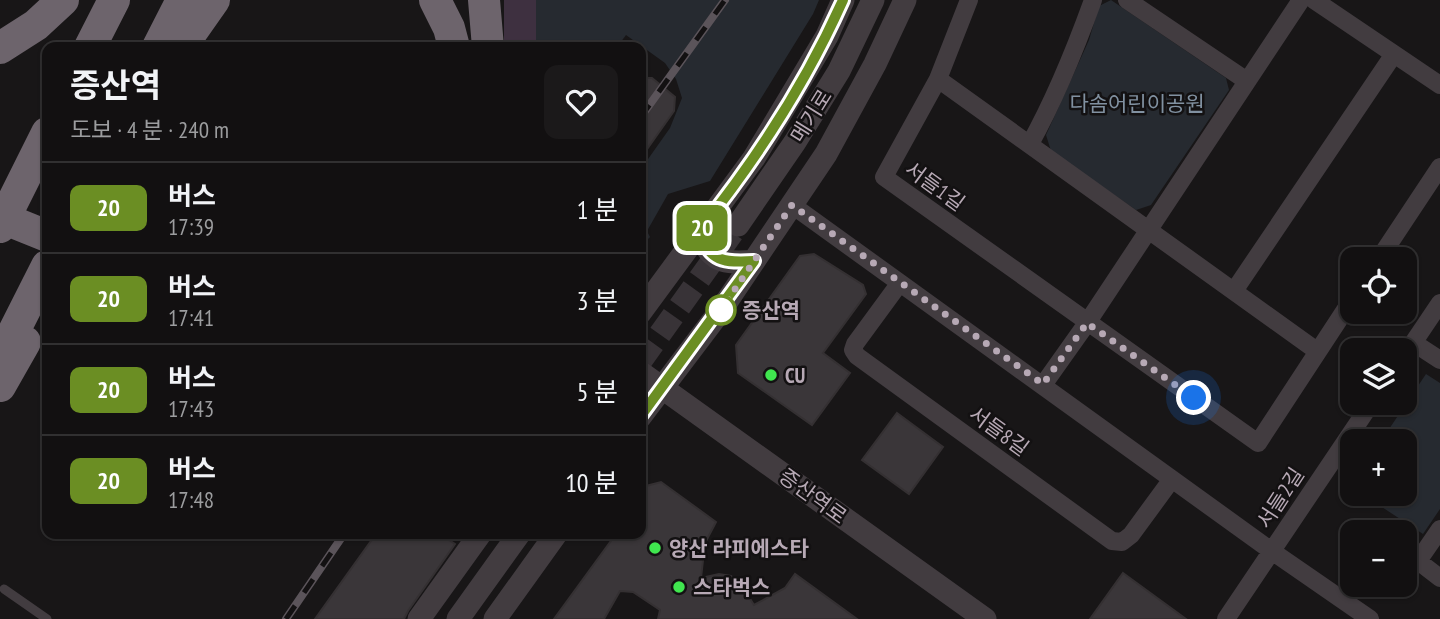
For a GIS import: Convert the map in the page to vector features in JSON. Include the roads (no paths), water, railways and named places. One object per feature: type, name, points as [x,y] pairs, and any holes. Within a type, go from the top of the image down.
[{"type":"highway","points":[[0,48],[36,25],[63,0]]},
{"type":"highway","points":[[93,42],[114,0]]},
{"type":"highway","points":[[161,42],[182,0]]},
{"type":"highway","points":[[185,42],[214,0]]},
{"type":"highway","points":[[435,0],[453,42]]},
{"type":"highway","points":[[484,0],[488,42]]},
{"type":"highway","points":[[0,228],[42,143]]},
{"type":"highway","points":[[0,195],[42,211]]},
{"type":"highway","points":[[0,218],[42,234]]},
{"type":"highway","points":[[0,359],[42,275]]},
{"type":"highway","points":[[0,386],[42,308]]},
{"type":"street","points":[[646,305],[754,158],[780,118],[827,36],[843,0]]},
{"type":"street","name":"메기로","points":[[738,225],[795,142],[839,71],[873,0]]},
{"type":"street","points":[[646,409],[754,261],[826,154],[875,64],[905,0]]},
{"type":"street","name":"서들1길","points":[[969,0],[938,79],[884,177],[1258,443],[1340,317]]},
{"type":"street","points":[[1030,144],[1066,72],[1093,0]]},
{"type":"street","points":[[1127,0],[1247,81]]},
{"type":"street","points":[[1043,384],[1087,323],[1301,0]]},
{"type":"street","points":[[1314,0],[1440,85]]},
{"type":"street","points":[[1234,291],[1394,54]]},
{"type":"street","points":[[938,79],[1317,351]]},
{"type":"street","points":[[1387,247],[1440,167]]},
{"type":"street","points":[[792,205],[1370,619]]},
{"type":"street","points":[[699,231],[704,247],[719,260],[754,261]]},
{"type":"street","name":"서들8길","points":[[899,284],[855,344],[853,350],[857,356],[1112,541],[1122,542],[1131,535],[1172,479]]},
{"type":"street","points":[[1416,338],[1440,303]]},
{"type":"street","points":[[1417,352],[1440,360]]},
{"type":"street","name":"증산역로","points":[[646,376],[985,619]]},
{"type":"street","name":"서들2길","points":[[1226,619],[1363,415]]},
{"type":"street","points":[[1440,529],[1418,561],[1440,578]]},
{"type":"street","points":[[419,619],[476,539]]},
{"type":"street","points":[[458,619],[515,539]]},
{"type":"street","points":[[495,619],[552,539]]},
{"type":"lane","points":[[4,589],[47,619]]},
{"type":"waterway","points":[[520,0],[520,42]]},
{"type":"tunnel","points":[[646,354],[738,225]]},
{"type":"railway","points":[[646,110],[725,0]]},
{"type":"railway","points":[[286,619],[341,539]]},
{"type":"place","name":"증산역","points":[[721,310]]},
{"type":"place","name":"CU","points":[[771,375]]},
{"type":"place","name":"양산 라피에스타","points":[[655,548]]},
{"type":"place","name":"스타벅스","points":[[679,587]]},
{"type":"park label","name":"다솜어린이공원","points":[[1137,103]]}]
